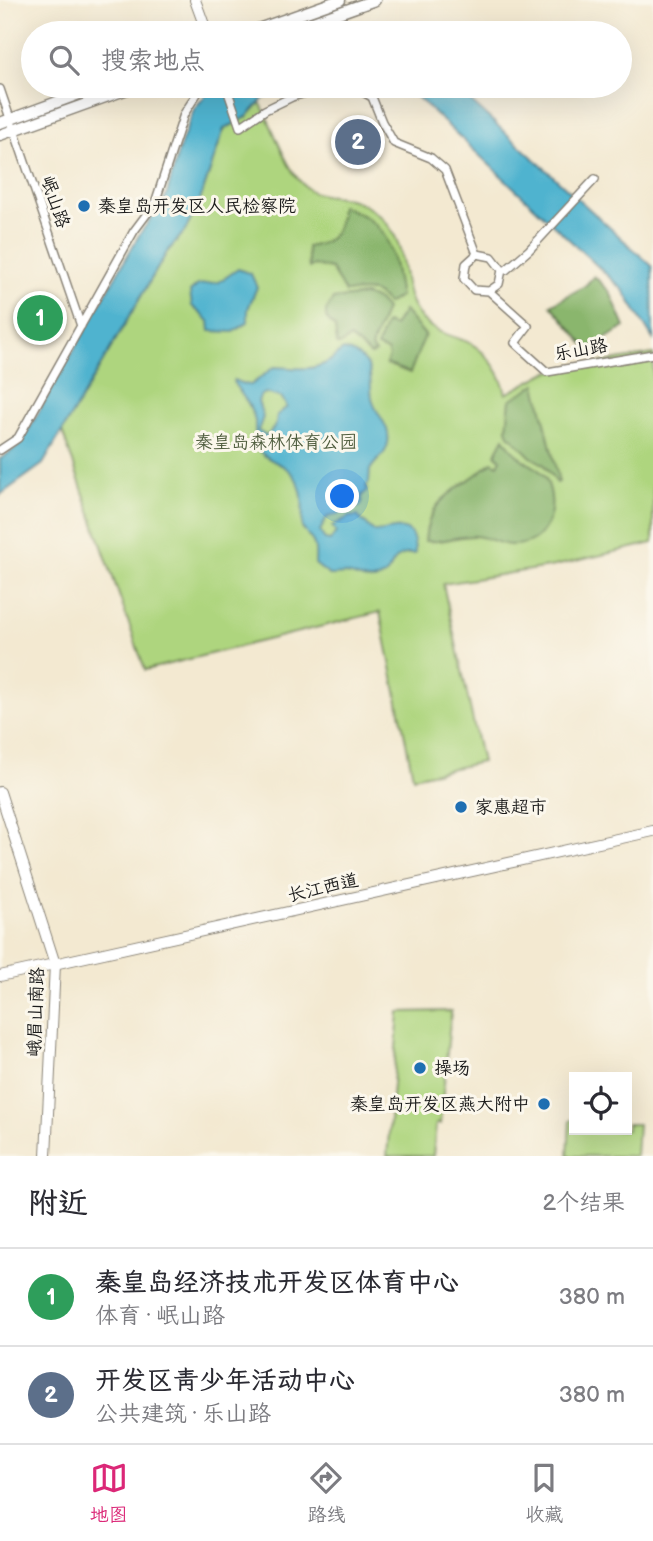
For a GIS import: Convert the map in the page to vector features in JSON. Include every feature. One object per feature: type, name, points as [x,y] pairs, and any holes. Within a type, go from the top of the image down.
[{"type":"main road","points":[[195,0],[203,21]]},
{"type":"main road","points":[[281,21],[340,0]]},
{"type":"main road","points":[[316,21],[375,0]]},
{"type":"main road","points":[[0,135],[8,124],[72,98]]},
{"type":"main road","points":[[8,124],[96,98]]},
{"type":"main road","name":"峨眉山南路","points":[[0,792],[55,964],[46,1156]]},
{"type":"main road","name":"长江西道","points":[[0,976],[653,831]]},
{"type":"street","name":"岷山路","points":[[0,89],[8,124],[81,326]]},
{"type":"street","points":[[0,450],[18,438],[134,231],[155,203],[184,114],[194,98]]},
{"type":"street","points":[[230,98],[240,127],[265,110],[290,98]]},
{"type":"street","points":[[372,98],[394,143],[431,158],[444,170],[477,254],[492,257],[502,270],[499,284],[489,291]]},
{"type":"street","points":[[502,270],[506,270],[529,250],[595,179]]},
{"type":"street","name":"乐山路","points":[[477,254],[466,264],[464,279],[474,290],[489,291],[528,327],[515,343],[547,372],[653,354]]},
{"type":"green space","name":"秦皇岛森林体育公园","points":[[260,102],[287,162],[301,182],[317,194],[358,202],[385,221],[400,249],[407,287],[415,310],[434,329],[470,343],[483,352],[498,372],[506,394],[547,372],[653,354],[653,543],[555,566],[443,584],[482,762],[413,777],[380,612],[145,670],[62,431],[167,252],[185,231],[199,203],[224,129],[247,117]]},
{"type":"green space","points":[[341,206],[371,221],[387,240],[400,296],[387,304],[373,292],[345,292],[331,269],[314,265],[309,268],[307,247],[324,242],[334,234]]},
{"type":"green space","points":[[594,276],[610,292],[625,327],[588,349],[551,305],[585,286]]},
{"type":"green space","points":[[365,295],[378,300],[386,309],[371,348],[376,353],[371,355],[350,338],[340,345],[337,344],[335,328],[326,318],[326,311],[333,299]]},
{"type":"green space","points":[[404,311],[425,335],[410,373],[386,364],[389,356],[387,351],[377,347],[386,323],[394,326]]},
{"type":"green space","points":[[536,384],[559,482],[557,483],[543,464],[531,457],[509,435],[507,429],[510,400]]},
{"type":"green space","points":[[504,438],[522,459],[539,470],[546,479],[550,491],[551,514],[541,533],[523,544],[510,545],[473,536],[425,541],[428,525],[440,502],[492,462],[498,465],[501,459],[495,455]]},
{"type":"green space","name":"操场","points":[[451,1011],[440,1124],[436,1124],[433,1156],[387,1156],[399,1012]]},
{"type":"green space","points":[[632,1124],[638,1124],[636,1156],[568,1156],[569,1135],[632,1135]]},
{"type":"water","points":[[203,98],[264,98],[247,117],[224,129],[199,203],[185,231],[167,252],[43,464],[0,495],[0,459],[20,445],[139,235],[166,197],[179,149],[194,109]]},
{"type":"water","points":[[418,98],[467,98],[652,266],[653,339],[623,290]]},
{"type":"water","points":[[238,269],[251,274],[257,287],[248,309],[248,322],[233,332],[210,331],[209,321],[192,306],[190,292],[198,285],[219,282]]},
{"type":"water","points":[[341,351],[354,353],[367,364],[373,402],[386,427],[388,443],[370,470],[362,504],[327,517],[320,531],[325,540],[330,541],[336,532],[332,526],[357,516],[375,532],[397,529],[408,531],[412,535],[415,554],[400,556],[385,575],[375,580],[346,574],[329,575],[315,564],[314,544],[302,528],[302,493],[296,478],[283,466],[264,456],[255,446],[255,421],[249,405],[233,382],[234,380],[251,385],[274,367],[319,366]],"holes":[[[266,393],[282,398],[287,407],[277,415],[276,424],[267,436],[258,431],[263,417],[258,401],[261,395]]]},
{"type":"place","name":"开发区青少年活动中心","points":[[358,142]]},
{"type":"place","name":"秦皇岛开发区人民检察院","points":[[84,206]]},
{"type":"place","name":"秦皇岛经济技术开发区体育中心","points":[[40,318]]},
{"type":"place","name":"家惠超市","points":[[461,807]]},
{"type":"place","name":"操场","points":[[420,1068]]},
{"type":"place","name":"秦皇岛开发区燕大附中","points":[[544,1104]]}]
